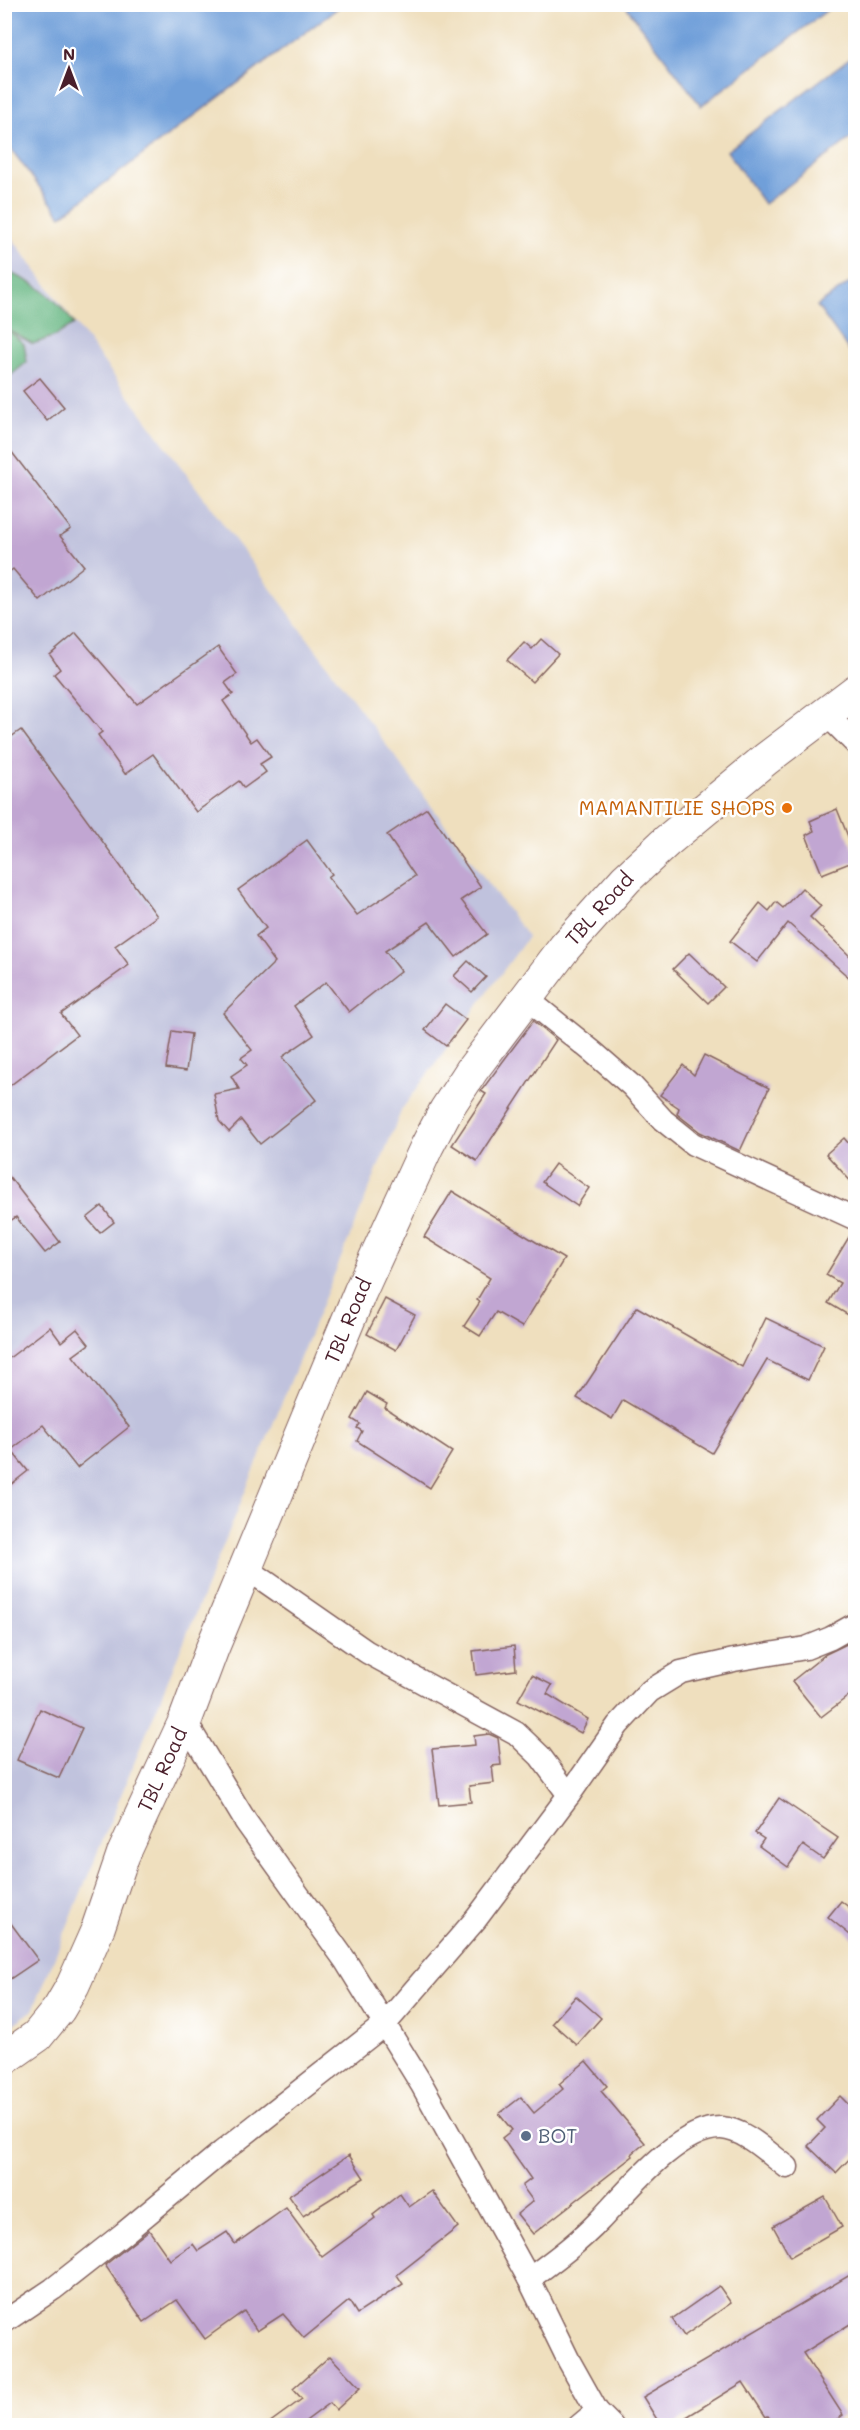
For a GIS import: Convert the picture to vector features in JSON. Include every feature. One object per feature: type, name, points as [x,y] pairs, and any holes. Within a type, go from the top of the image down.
[{"type":"street","name":"TBL Road","points":[[4,2059],[37,2036],[59,2009],[73,1985],[97,1931],[123,1855],[185,1721],[360,1292],[446,1110],[472,1070],[565,947],[626,879],[667,841],[766,759],[855,691]]},
{"type":"street","points":[[826,714],[855,744]]},
{"type":"street","points":[[526,998],[632,1086],[663,1120],[693,1144],[855,1219]]},
{"type":"street","points":[[246,1568],[367,1653],[516,1733],[540,1756],[569,1795]]},
{"type":"street","points":[[4,2322],[53,2289],[115,2241],[222,2152],[385,2024],[476,1919],[569,1795],[618,1725],[650,1691],[681,1672],[806,1648],[831,1638],[855,1624]]},
{"type":"street","points":[[185,1721],[246,1822],[321,1924],[422,2085],[529,2279],[569,2361],[605,2418],[579,2426]]},
{"type":"street","points":[[529,2279],[599,2221],[625,2191],[656,2162],[685,2140],[703,2132],[720,2128],[738,2132],[787,2167]]},
{"type":"shaded area","points":[[4,227],[528,937],[402,1109],[33,2010],[5,2031]]},
{"type":"green space","points":[[10,273],[47,293],[74,324],[55,336],[33,344],[8,330],[24,344],[27,362],[5,380],[5,277]]},
{"type":"water","points":[[5,4],[342,5],[61,216],[5,141]]},
{"type":"water","points":[[625,5],[834,5],[701,106]]},
{"type":"water","points":[[855,54],[855,135],[764,204],[727,151]]},
{"type":"water","points":[[855,279],[855,359],[817,306]]},
{"type":"building","points":[[40,378],[64,407],[47,421],[23,391]]},
{"type":"building","points":[[4,442],[71,529],[60,536],[84,566],[40,601],[13,569],[4,576]]},
{"type":"building","points":[[76,633],[137,704],[218,647],[237,674],[225,683],[233,694],[223,701],[251,742],[257,738],[271,757],[260,764],[266,772],[244,788],[239,781],[196,812],[153,754],[125,774],[98,735],[102,732],[54,674],[60,669],[50,655]]},
{"type":"building","points":[[541,639],[558,654],[532,682],[507,660],[524,642],[532,649]]},
{"type":"building","points":[[21,730],[157,916],[115,946],[129,965],[61,1014],[77,1035],[4,1090],[4,742]]},
{"type":"building","points":[[427,808],[481,887],[461,900],[487,934],[456,957],[429,922],[385,951],[401,971],[349,1012],[326,982],[294,1006],[314,1035],[282,1057],[316,1100],[260,1144],[241,1120],[229,1132],[219,1121],[214,1094],[239,1089],[231,1076],[247,1065],[241,1058],[252,1050],[223,1013],[275,962],[256,936],[266,928],[238,890],[307,840],[332,874],[328,877],[357,915],[415,876],[387,835]]},
{"type":"building","points":[[837,809],[855,854],[855,861],[822,874],[806,835],[814,831],[810,821]]},
{"type":"building","points":[[802,888],[821,906],[810,917],[855,961],[854,982],[788,923],[757,962],[730,941],[760,903],[769,911],[776,902],[783,908]]},
{"type":"building","points":[[689,953],[724,987],[708,1003],[673,969]]},
{"type":"building","points":[[468,961],[486,977],[472,992],[454,976]]},
{"type":"building","points":[[445,1004],[466,1020],[446,1046],[425,1030]]},
{"type":"building","points":[[533,1021],[556,1040],[477,1161],[452,1145],[486,1094],[481,1091]]},
{"type":"building","points":[[172,1031],[191,1034],[186,1071],[166,1068]]},
{"type":"building","points":[[704,1055],[769,1088],[740,1151],[700,1132],[677,1114],[679,1108],[660,1095],[683,1065],[694,1075]]},
{"type":"building","points":[[844,1138],[855,1151],[855,1186],[826,1154]]},
{"type":"building","points":[[555,1164],[589,1188],[577,1206],[542,1182]]},
{"type":"building","points":[[4,1170],[60,1242],[45,1253],[16,1217],[4,1225]]},
{"type":"building","points":[[452,1191],[564,1259],[522,1327],[496,1312],[480,1336],[464,1326],[480,1302],[477,1300],[490,1278],[424,1237]]},
{"type":"building","points":[[102,1206],[114,1222],[100,1233],[87,1218]]},
{"type":"building","points":[[852,1232],[855,1232],[855,1319],[828,1303],[840,1283],[826,1275]]},
{"type":"building","points":[[385,1299],[415,1315],[396,1350],[367,1334]]},
{"type":"building","points":[[637,1307],[742,1367],[766,1318],[824,1346],[808,1380],[767,1360],[712,1453],[623,1400],[612,1419],[577,1398]]},
{"type":"building","points":[[50,1327],[61,1342],[77,1329],[89,1344],[73,1356],[129,1427],[77,1468],[43,1425],[11,1450],[28,1471],[4,1490],[4,1362]]},
{"type":"building","points":[[367,1392],[387,1404],[385,1408],[452,1452],[430,1488],[357,1441],[362,1431],[357,1428],[360,1424],[352,1419]]},
{"type":"building","points":[[855,1640],[855,1691],[821,1717],[792,1681],[826,1654]]},
{"type":"building","points":[[514,1646],[516,1670],[476,1675],[473,1651]]},
{"type":"building","points":[[532,1675],[552,1685],[547,1694],[588,1719],[581,1733],[518,1700]]},
{"type":"building","points":[[40,1709],[82,1728],[59,1778],[17,1760]]},
{"type":"building","points":[[489,1734],[498,1738],[501,1765],[492,1766],[494,1783],[469,1786],[471,1802],[439,1805],[432,1749],[475,1745],[474,1736]]},
{"type":"building","points":[[779,1798],[838,1838],[823,1859],[803,1845],[788,1867],[759,1846],[764,1839],[755,1833]]},
{"type":"building","points":[[841,1901],[855,1912],[855,1939],[828,1917]]},
{"type":"building","points":[[4,1914],[38,1960],[4,1983]]},
{"type":"building","points":[[576,1996],[601,2018],[577,2045],[552,2023]]},
{"type":"building","points":[[586,2061],[607,2086],[601,2091],[645,2143],[632,2154],[633,2156],[533,2234],[517,2214],[533,2201],[522,2186],[531,2179],[502,2138],[512,2130],[499,2114],[521,2097],[534,2113],[563,2089],[559,2084]]},
{"type":"building","points":[[840,2096],[855,2111],[855,2153],[836,2173],[808,2146],[825,2128],[817,2120]]},
{"type":"building","points":[[349,2155],[364,2178],[303,2216],[289,2196]]},
{"type":"building","points":[[432,2191],[458,2227],[397,2275],[403,2284],[357,2314],[349,2301],[304,2338],[283,2314],[257,2331],[244,2311],[205,2339],[177,2300],[144,2322],[105,2265],[149,2230],[170,2260],[193,2244],[198,2251],[227,2232],[235,2244],[286,2208],[322,2257],[375,2218],[373,2215],[400,2194],[409,2207]]},
{"type":"building","points":[[825,2197],[842,2227],[790,2257],[773,2226]]},
{"type":"building","points":[[855,2272],[855,2321],[803,2353],[843,2415],[828,2426],[775,2426],[768,2416],[766,2417],[743,2382],[672,2426],[661,2426],[643,2397]]},
{"type":"building","points":[[719,2286],[731,2303],[684,2336],[672,2319]]},
{"type":"building","points":[[330,2356],[360,2388],[336,2410],[330,2403],[299,2426],[265,2426],[302,2399],[293,2389]]},
{"type":"place","name":"MAMANTILIE SHOPS","points":[[787,808]]},
{"type":"place","name":"BOT","points":[[526,2136]]}]
